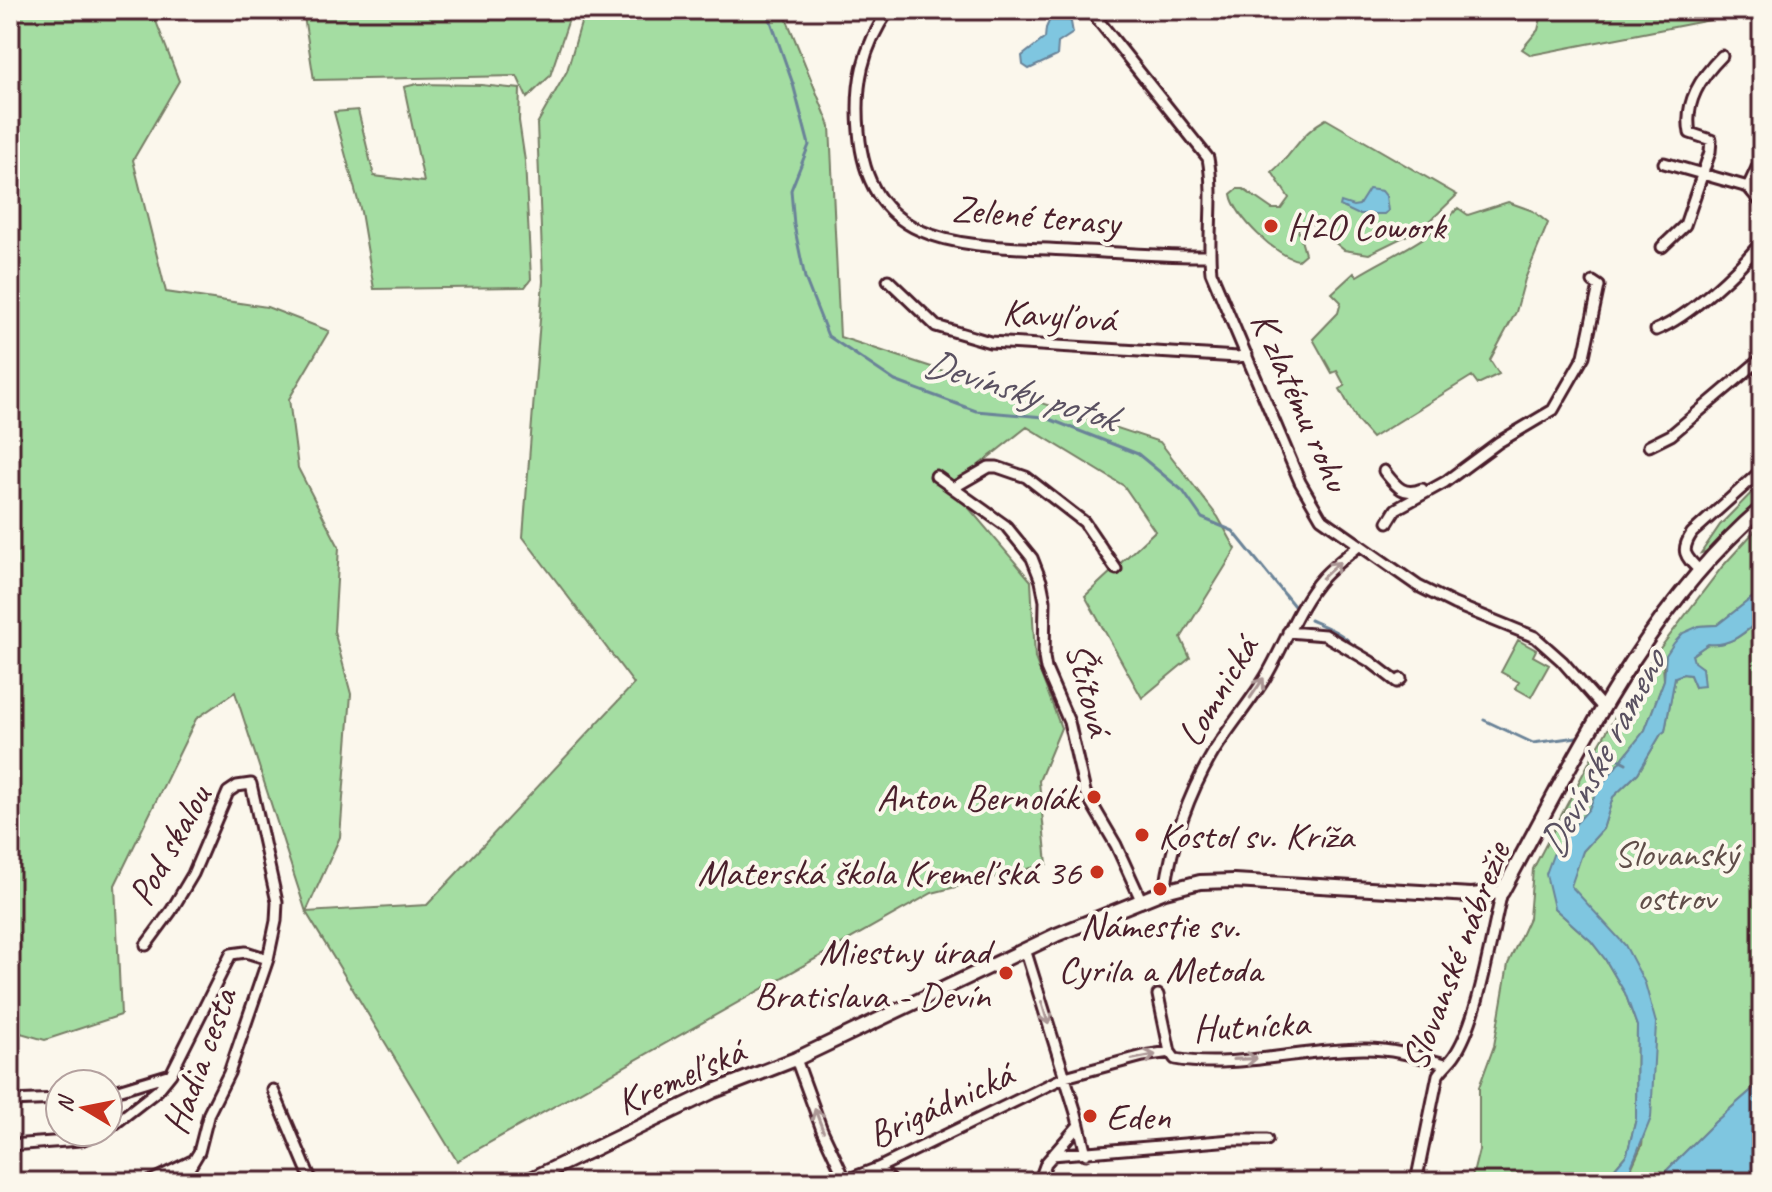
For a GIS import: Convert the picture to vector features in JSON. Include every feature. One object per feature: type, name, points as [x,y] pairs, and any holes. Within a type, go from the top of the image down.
[{"type":"street","name":"Zelené terasy","points":[[889,10],[865,52],[859,74],[857,103],[859,137],[871,179],[895,215],[913,228],[955,243],[1208,256]]},
{"type":"street","name":"K zlatému rohu","points":[[1090,10],[1208,158],[1212,183],[1208,256],[1214,281],[1300,482],[1321,518],[1418,586],[1535,637],[1562,661],[1604,709]]},
{"type":"street","points":[[1662,247],[1685,225],[1710,152],[1711,140],[1690,133],[1687,121],[1700,78],[1722,56]]},
{"type":"street","points":[[1748,187],[1762,157]]},
{"type":"street","points":[[1664,163],[1748,187],[1762,204]]},
{"type":"street","points":[[1656,330],[1669,325],[1691,307],[1747,259],[1762,241]]},
{"type":"street","name":"Kavyľová","points":[[888,280],[936,326],[990,342],[1238,357],[1247,355]]},
{"type":"street","points":[[1388,522],[1396,509],[1445,482],[1499,442],[1553,410],[1584,356],[1599,286],[1593,282]]},
{"type":"street","points":[[1649,446],[1671,435],[1762,358]]},
{"type":"street","points":[[953,488],[989,467],[1026,477],[1084,522],[1116,569]]},
{"type":"street","points":[[1704,566],[1685,555],[1685,544],[1692,533],[1762,470]]},
{"type":"street","points":[[1384,471],[1408,493],[1440,479],[1445,482]]},
{"type":"street","name":"Štítová","points":[[936,476],[1006,526],[1032,558],[1045,601],[1046,669],[1069,722],[1085,792],[1116,845],[1142,902]]},
{"type":"street","name":"Slovanské nábrežie","points":[[1416,1182],[1438,1075],[1453,1058],[1467,1027],[1502,892],[1604,709],[1653,630],[1728,537],[1762,508]]},
{"type":"street","name":"Lomnická","points":[[1165,891],[1183,815],[1195,786],[1265,677],[1288,632],[1323,578],[1360,545]]},
{"type":"street","points":[[1288,632],[1325,635],[1371,662],[1397,682],[1401,679]]},
{"type":"street","name":"Pod skalou","points":[[146,945],[193,874],[228,792],[237,786],[251,784]]},
{"type":"street","name":"Hadia cesta","points":[[181,1182],[199,1152],[209,1113],[229,1073],[268,959],[276,921],[277,902],[251,784]]},
{"type":"street","name":"Kremeľská","points":[[525,1182],[714,1091],[796,1059],[1025,949],[1165,891],[1200,882],[1234,881],[1471,895],[1502,892]]},
{"type":"street","points":[[1025,949],[1086,1154]]},
{"type":"street","points":[[124,1117],[158,1090],[171,1074],[231,954],[246,952],[268,959]]},
{"type":"street","points":[[1158,995],[1170,1052]]},
{"type":"street","name":"Hutnícka","points":[[1065,1077],[1170,1052],[1175,1059],[1197,1061],[1347,1050],[1397,1051],[1445,1064]]},
{"type":"street","points":[[796,1059],[843,1181]]},
{"type":"street","points":[[124,1088],[171,1074]]},
{"type":"street","name":"Brigádnická","points":[[843,1181],[878,1168],[1065,1077]]},
{"type":"street","points":[[273,1090],[312,1182]]},
{"type":"street","points":[[10,1101],[44,1100]]},
{"type":"street","points":[[1039,1182],[1042,1170],[1052,1155],[1079,1125]]},
{"type":"street","points":[[1052,1155],[1232,1140],[1267,1140]]},
{"type":"street","points":[[10,1145],[44,1143]]},
{"type":"street","points":[[149,1182],[194,1160]]},
{"type":"street","points":[[878,1168],[893,1182]]},
{"type":"green space","points":[[10,10],[147,10],[154,16],[179,81],[133,160],[166,292],[267,307],[329,331],[289,399],[298,468],[339,547],[334,631],[351,694],[340,837],[306,912],[235,692],[196,719],[115,885],[121,1015],[45,1040],[10,1030]]},
{"type":"green space","points":[[303,10],[568,10],[570,16],[550,76],[527,98],[517,76],[314,80]]},
{"type":"green space","points":[[580,10],[783,10],[830,126],[840,337],[1160,442],[1218,517],[1236,549],[1181,638],[1190,658],[1142,698],[1085,596],[1155,531],[1124,486],[1027,427],[951,487],[1031,581],[1035,658],[1061,728],[1039,781],[1047,864],[932,893],[457,1161],[306,912],[427,905],[634,684],[523,537],[543,281],[537,124],[567,71],[583,16]]},
{"type":"green space","points":[[1543,10],[1727,10],[1715,19],[1531,55],[1522,49],[1538,30]]},
{"type":"green space","points":[[417,84],[520,89],[519,121],[525,161],[531,279],[525,287],[374,289],[361,212],[334,112],[358,110],[374,176],[424,182],[404,87]]},
{"type":"green space","points":[[1326,119],[1457,195],[1424,227],[1369,254],[1344,250],[1309,221],[1298,229],[1305,254],[1298,260],[1279,252],[1248,224],[1231,194],[1243,189],[1272,209],[1281,209],[1289,198],[1272,172],[1310,131]]},
{"type":"green space","points":[[1508,202],[1533,211],[1548,223],[1525,279],[1516,312],[1490,360],[1499,374],[1478,384],[1472,376],[1372,438],[1358,422],[1340,389],[1345,386],[1337,371],[1332,373],[1313,339],[1338,313],[1341,302],[1332,293],[1354,273],[1357,276],[1423,238],[1458,208],[1468,215]]},
{"type":"green space","points":[[1762,482],[1762,501],[1712,550],[1701,553],[1720,525]]},
{"type":"green space","points":[[1762,523],[1762,590],[1717,625],[1699,626],[1663,664],[1664,680],[1645,730],[1596,792],[1589,809],[1553,855],[1554,908],[1591,941],[1605,959],[1625,993],[1637,1026],[1636,1119],[1627,1154],[1603,1182],[1471,1182],[1479,1150],[1479,1087],[1494,1046],[1508,964],[1529,918],[1533,869],[1594,753],[1624,702],[1635,691],[1645,668],[1722,567]]},
{"type":"green space","name":"Slovanský ostrov","points":[[1762,618],[1762,1081],[1715,1122],[1655,1182],[1625,1182],[1642,1145],[1656,1023],[1594,914],[1570,886],[1583,851],[1603,829],[1613,797],[1638,773],[1665,731],[1675,677],[1690,675],[1695,687],[1703,680],[1702,668],[1694,663],[1692,655],[1708,644],[1724,643],[1737,637]]},
{"type":"green space","points":[[1518,640],[1536,650],[1533,656],[1549,665],[1531,697],[1515,688],[1519,682],[1501,672]]},
{"type":"water","points":[[1054,10],[1059,10],[1071,22],[1073,33],[1058,43],[1057,56],[1029,69],[1023,65],[1022,56],[1045,38]]},
{"type":"water","points":[[1369,189],[1382,191],[1386,196],[1388,211],[1384,214],[1357,214],[1340,206],[1341,202],[1359,205]]},
{"type":"water","points":[[1762,590],[1762,618],[1737,637],[1724,643],[1708,644],[1692,655],[1694,662],[1702,668],[1704,686],[1695,687],[1690,675],[1675,677],[1665,731],[1638,773],[1613,797],[1603,829],[1583,851],[1571,886],[1625,945],[1645,983],[1656,1023],[1651,1118],[1625,1182],[1603,1182],[1627,1154],[1636,1119],[1637,1026],[1625,993],[1605,959],[1591,941],[1554,908],[1546,874],[1553,855],[1589,809],[1596,792],[1645,730],[1664,680],[1666,655],[1674,643],[1683,633],[1699,626],[1717,625]]},
{"type":"water","points":[[1762,1081],[1762,1182],[1655,1182],[1715,1122]]},
{"type":"waterway","name":"Devínsky potok","points":[[767,10],[793,84],[809,145],[791,190],[794,225],[805,278],[828,336],[895,381],[976,411],[1044,417],[1138,454],[1183,491],[1202,518],[1233,531],[1294,606]]},
{"type":"waterway","name":"Devínsky potok","points":[[1310,620],[1339,634],[1353,646]]},
{"type":"waterway","name":"Devínsky potok","points":[[1484,720],[1533,743],[1577,737]]},
{"type":"waterway","name":"Devínsky potok","points":[[1598,748],[1626,763]]},
{"type":"place","name":"H2O Cowork","points":[[1271,226]]},
{"type":"place","name":"Anton Bernolák","points":[[1094,797]]},
{"type":"place","name":"Kostol sv. Kríža","points":[[1142,835]]},
{"type":"place","name":"Materská škola Kremeľská 36","points":[[1097,872]]},
{"type":"place","name":"Námestie sv. Cyrila a Metoda","points":[[1160,889]]},
{"type":"place","name":"Miestny úrad Bratislava - Devín","points":[[1006,973]]},
{"type":"place","name":"Eden","points":[[1090,1116]]},
{"type":"water label","name":"Devínske rameno","points":[[1601,753]]}]
